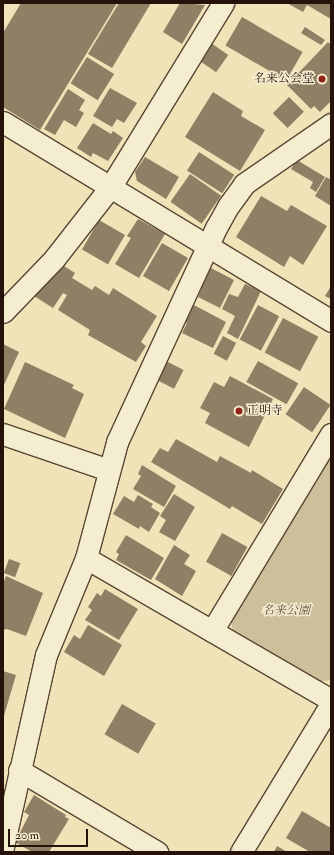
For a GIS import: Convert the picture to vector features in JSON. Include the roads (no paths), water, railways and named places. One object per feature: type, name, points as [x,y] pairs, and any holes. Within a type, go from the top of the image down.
[{"type":"street","points":[[3,312],[54,258],[111,186],[223,3]]},
{"type":"street","points":[[3,122],[111,186],[208,248],[331,321]]},
{"type":"street","points":[[3,847],[46,655],[86,558],[117,442],[216,228],[244,184],[331,124]]},
{"type":"street","points":[[3,434],[109,470]]},
{"type":"street","points":[[212,631],[331,434]]},
{"type":"street","points":[[86,558],[331,700]]},
{"type":"street","points":[[241,852],[331,704]]},
{"type":"street","points":[[20,770],[156,852]]},
{"type":"place","name":"名来公会堂","points":[[322,79]]},
{"type":"place","name":"正明寺","points":[[239,411]]},
{"type":"park label","name":"名来公園","points":[[286,611]]}]
